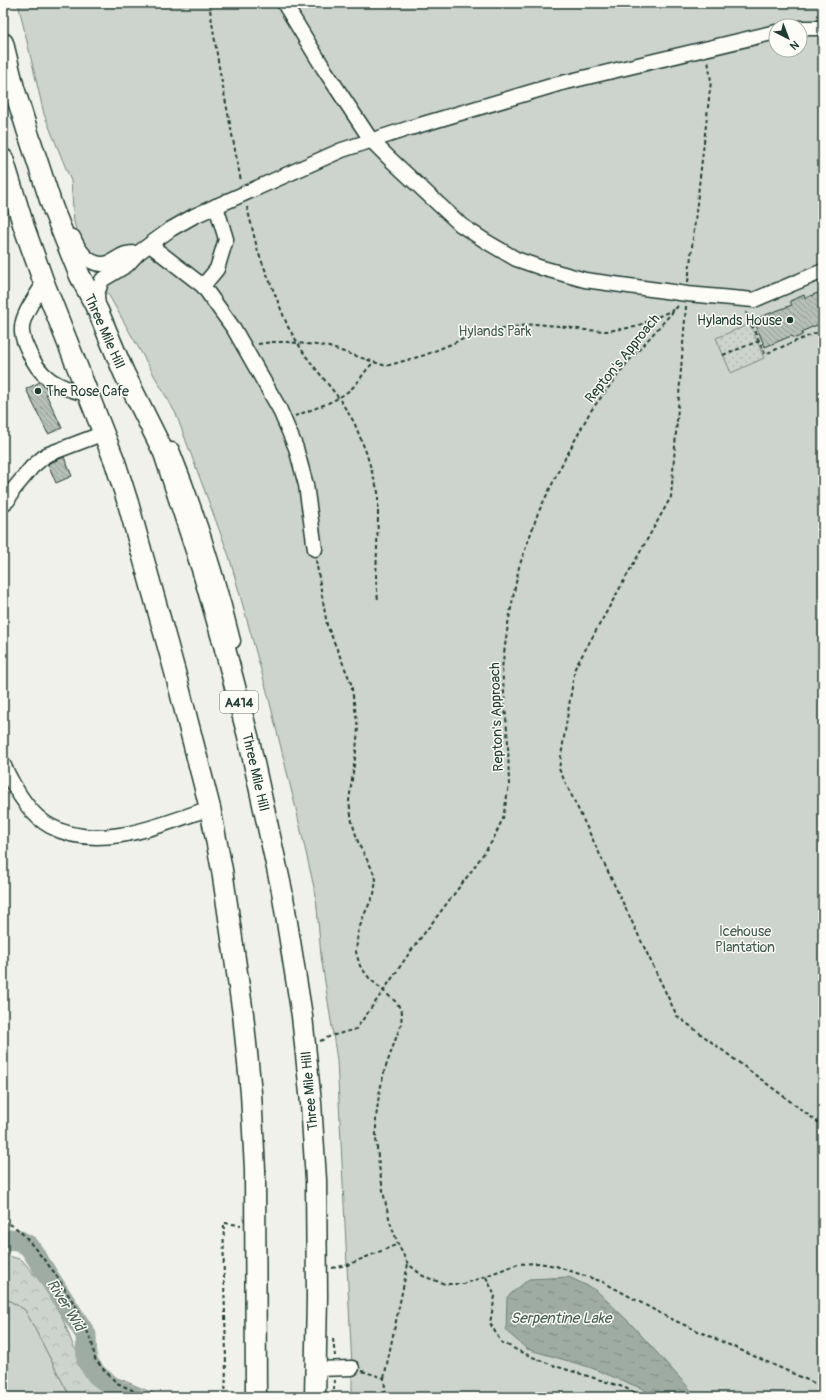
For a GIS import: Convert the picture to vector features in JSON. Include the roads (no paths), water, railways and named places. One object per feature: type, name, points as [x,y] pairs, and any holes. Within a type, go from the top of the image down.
[{"type":"highway","name":"Three Mile Hill","points":[[3,43],[14,88],[53,209],[80,276],[98,311],[124,373],[164,453],[202,569],[248,736],[282,891],[302,1016],[311,1103],[316,1180],[317,1297],[315,1397]]},
{"type":"highway","points":[[3,159],[24,227],[44,283],[115,462],[139,539],[210,808],[222,870],[243,1014],[251,1093],[255,1145],[256,1397]]},
{"type":"lane","points":[[284,3],[324,69],[371,140],[461,225],[486,242],[516,259],[585,280],[687,294],[754,300],[823,271]]},
{"type":"lane","points":[[808,28],[823,28]]},
{"type":"lane","points":[[98,311],[98,294],[102,280],[127,265],[138,253],[171,229],[194,216],[321,158],[371,140],[558,84],[768,34]]},
{"type":"lane","points":[[14,88],[36,133],[77,246],[82,253],[93,262],[103,264],[126,254],[138,253]]},
{"type":"lane","points":[[203,286],[217,269],[226,239],[216,206]]},
{"type":"lane","points":[[150,245],[203,286],[234,329],[279,408],[296,448],[306,485],[314,548]]},
{"type":"lane","points":[[44,283],[25,316],[22,327],[23,338],[32,360],[46,377],[57,385],[88,394]]},
{"type":"lane","points":[[3,504],[8,500],[13,490],[32,467],[46,455],[104,433]]},
{"type":"lane","points":[[3,764],[20,795],[33,812],[49,826],[62,832],[100,837],[119,836],[142,831],[210,808]]},
{"type":"lane","points":[[315,1369],[352,1368]]},
{"type":"water","name":"Serpentine Lake","points":[[569,1277],[596,1290],[631,1324],[697,1397],[655,1397],[643,1389],[589,1367],[527,1349],[506,1331],[507,1297],[529,1279]]},
{"type":"waterway","name":"River Wid","points":[[3,1242],[16,1239],[29,1246],[86,1335],[87,1361],[97,1375],[118,1391],[134,1397]]},
{"type":"place","name":"Hylands House","points":[[790,320]]},
{"type":"place","name":"The Rose Cafe","points":[[38,391]]},
{"type":"park label","name":"Hylands Park","points":[[495,331]]},
{"type":"park label","name":"Icehouse Plantation","points":[[745,940]]}]
